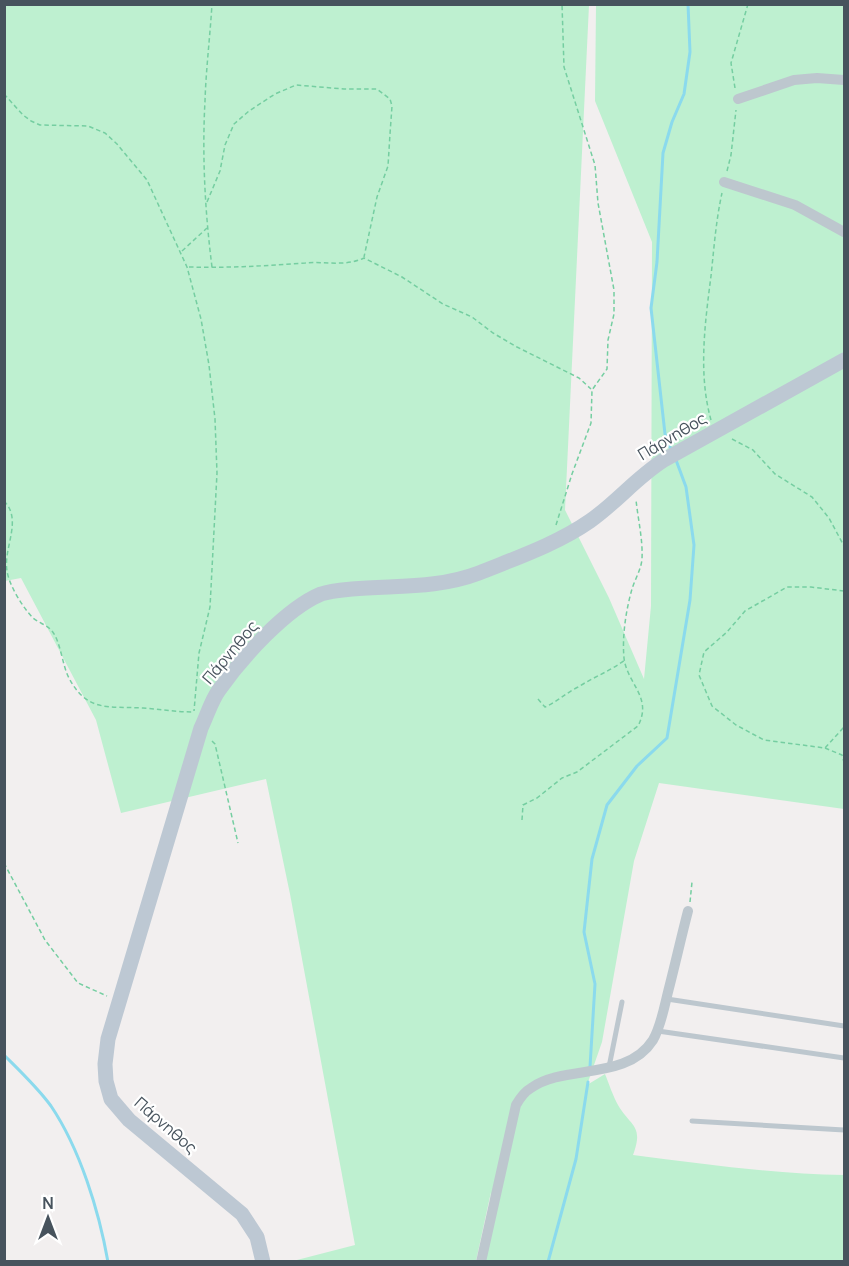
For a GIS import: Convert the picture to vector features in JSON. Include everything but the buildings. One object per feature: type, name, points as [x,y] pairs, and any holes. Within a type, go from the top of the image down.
[{"type":"main road","name":"Πάρνηθος","points":[[263,1262],[257,1237],[242,1214],[129,1120],[111,1099],[106,1081],[105,1064],[108,1039],[118,1003],[201,728],[218,692],[249,653],[290,614],[312,599],[324,593],[353,589],[434,585],[476,574],[550,543],[589,522],[664,460],[844,360]]},
{"type":"street","points":[[738,99],[794,80],[844,80]]},
{"type":"street","points":[[724,182],[795,205],[844,232]]},
{"type":"street","points":[[481,1262],[516,1105],[532,1086],[632,1059],[652,1041],[658,1031],[688,911]]},
{"type":"lane","points":[[666,999],[844,1026]]},
{"type":"lane","points":[[609,1067],[622,1002]]},
{"type":"lane","points":[[658,1031],[844,1058]]},
{"type":"lane","points":[[692,1121],[844,1130]]},
{"type":"path","points":[[212,4],[204,104],[204,174],[212,268]]},
{"type":"path","points":[[550,543],[591,423],[592,390],[607,369],[608,340],[614,314],[614,290],[598,203],[595,165],[564,67],[562,4]]},
{"type":"path","points":[[748,4],[731,63],[738,99],[731,155],[716,218],[705,327],[705,372],[711,418],[717,430],[753,450],[775,474],[812,497],[829,518],[844,546]]},
{"type":"path","points":[[207,202],[220,171],[225,145],[234,124],[249,111],[275,94],[296,85],[377,89],[390,99],[392,106],[390,144],[388,166],[377,197],[364,258]]},
{"type":"path","points":[[4,94],[22,115],[40,125],[88,126],[96,128],[111,139],[147,180],[187,267],[201,320],[209,365],[217,473],[210,607],[199,653],[194,712],[103,707],[86,700],[75,689],[67,676],[53,632],[34,619],[23,607],[7,573],[6,557],[13,518],[4,501]]},
{"type":"path","points":[[181,251],[207,228]]},
{"type":"path","points":[[187,267],[287,265],[308,262],[351,263],[364,258],[402,277],[443,304],[472,317],[492,333],[579,378],[592,390]]},
{"type":"path","points":[[522,820],[523,806],[527,802],[537,798],[562,778],[577,772],[638,726],[644,709],[625,660],[628,602],[642,558],[635,482]]},
{"type":"path","points":[[844,591],[787,587],[745,611],[727,632],[704,652],[699,675],[712,706],[736,725],[764,740],[825,748],[842,755],[844,762]]},
{"type":"path","points":[[538,699],[545,707],[552,704],[625,660]]},
{"type":"path","points":[[825,748],[844,727]]},
{"type":"path","points":[[201,728],[215,744],[238,843]]},
{"type":"path","points":[[4,863],[45,940],[78,983],[118,1003]]},
{"type":"path","points":[[688,911],[692,882]]},
{"type":"green space","points":[[5,5],[589,5],[565,510],[609,598],[644,679],[651,606],[652,242],[595,101],[596,5],[844,5],[844,809],[659,783],[634,861],[602,1042],[587,1085],[605,1074],[618,1105],[637,1132],[633,1155],[765,1171],[844,1175],[844,1261],[485,1261],[491,1192],[476,1261],[293,1261],[355,1245],[290,894],[266,779],[121,813],[96,720],[21,578],[5,581]]},
{"type":"waterway","points":[[672,452],[665,434],[651,308],[657,262],[663,153],[672,122],[684,94],[690,52],[688,4]]},
{"type":"waterway","points":[[590,1067],[595,984],[584,932],[592,859],[607,805],[637,766],[667,738],[690,600],[694,545],[686,487],[676,460]]},
{"type":"waterway","points":[[4,1055],[46,1099],[71,1141],[94,1202],[108,1262]]},
{"type":"waterway","points":[[548,1262],[576,1159],[588,1082]]}]
